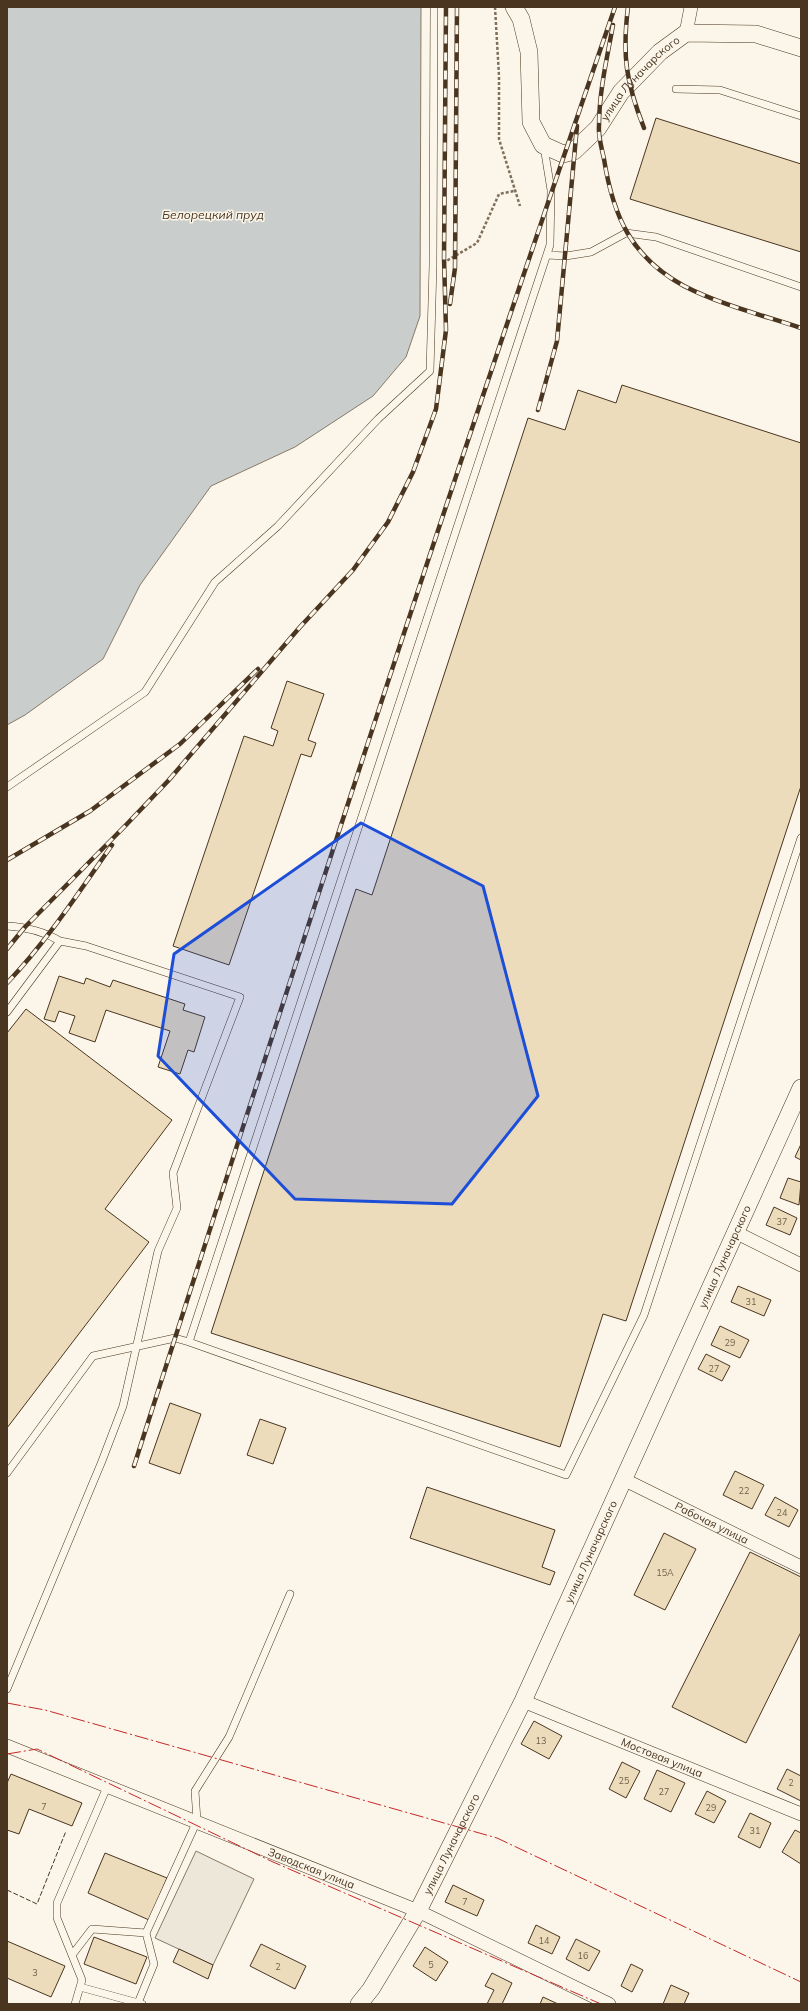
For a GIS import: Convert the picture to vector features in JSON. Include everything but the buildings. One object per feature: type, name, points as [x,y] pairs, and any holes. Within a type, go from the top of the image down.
[{"type":"street","points":[[514,7],[521,19],[529,52],[531,122],[543,145]]},
{"type":"street","points":[[686,33],[691,7]]},
{"type":"street","name":"улица Луначарского","points":[[543,145],[563,154],[574,151],[598,128],[629,84],[660,52],[686,33],[756,34],[801,48]]},
{"type":"street","name":"улица Луначарского","points":[[359,2004],[371,1989],[418,1911],[523,1701],[801,1088]]},
{"type":"street","points":[[736,1232],[801,1265]]},
{"type":"street","name":"Рабочая улица","points":[[623,1479],[801,1567]]},
{"type":"street","name":"Мостовая улица","points":[[523,1701],[801,1814]]},
{"type":"street","name":"Заводская улица","points":[[7,1746],[418,1911],[609,2004]]},
{"type":"lane","points":[[7,787],[145,692],[215,582],[278,526],[378,419],[430,371],[433,265],[434,7]]},
{"type":"lane","points":[[676,89],[720,90],[801,116]]},
{"type":"lane","points":[[189,1342],[550,246],[551,190],[543,145]]},
{"type":"lane","points":[[547,255],[566,256],[591,252],[626,233],[656,237],[801,287]]},
{"type":"lane","points":[[7,1473],[93,1356],[175,1338],[566,1475],[644,1315],[801,838]]},
{"type":"lane","points":[[7,926],[25,927],[48,934],[60,941],[86,946],[240,997],[173,1173],[176,1208],[158,1251],[123,1406],[105,1454],[7,1688]]},
{"type":"lane","points":[[7,1012],[60,941]]},
{"type":"lane","points":[[80,1987],[140,2003],[154,1964],[146,1933],[197,1821],[195,1791],[229,1737],[290,1594]]},
{"type":"lane","points":[[75,2004],[82,1980],[56,1918],[57,1903],[107,1787]]},
{"type":"lane","points":[[72,1955],[92,1929],[146,1933]]},
{"type":"path","points":[[495,7],[499,76],[499,139],[514,191],[520,206]]},
{"type":"path","points":[[433,265],[444,262],[477,243],[500,194],[514,191]]},
{"type":"highlighted area","points":[[361,823],[483,886],[538,1096],[452,1204],[295,1199],[158,1056],[174,954]]},
{"type":"shaded area","points":[[196,1851],[254,1879],[213,1965],[155,1938]]},
{"type":"water","name":"Белорецкий пруд","points":[[7,7],[421,7],[420,316],[406,357],[373,396],[295,447],[211,486],[140,585],[103,659],[25,715],[7,725]]},
{"type":"railway","points":[[7,949],[25,927],[168,781],[300,627],[353,570],[388,522],[413,472],[436,409],[446,330],[444,258],[446,7]]},
{"type":"railway","points":[[450,304],[455,268],[457,7]]},
{"type":"railway","points":[[134,1466],[370,735],[491,371],[615,7]]},
{"type":"railway","points":[[628,7],[625,40],[627,69],[633,97],[644,128]]},
{"type":"railway","points":[[613,25],[602,88],[599,113],[599,134],[613,199],[619,217],[628,233],[650,262],[666,275],[684,286],[712,299],[801,328]]},
{"type":"railway","points":[[538,410],[557,341],[577,126]]},
{"type":"railway","points":[[7,860],[90,811],[180,744],[258,669]]},
{"type":"railway","points":[[7,983],[49,933],[112,845]]},
{"type":"fence","points":[[7,1890],[37,1904],[66,1831]]},
{"type":"power","points":[[7,1703],[45,1710],[497,1838],[801,1982]]},
{"type":"power","points":[[7,1754],[37,1749],[273,1862],[601,2004]]}]
